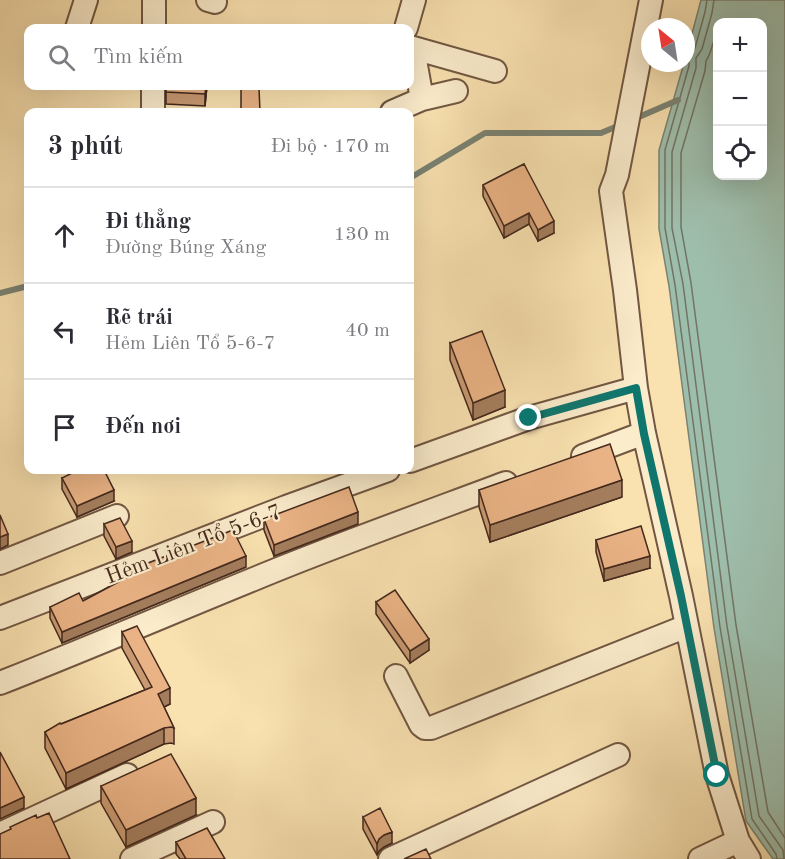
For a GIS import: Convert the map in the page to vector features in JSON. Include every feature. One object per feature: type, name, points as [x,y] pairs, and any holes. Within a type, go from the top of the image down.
[{"type":"street","points":[[78,24],[86,0]]},
{"type":"street","points":[[154,0],[154,24]]},
{"type":"street","points":[[412,24],[414,0]]},
{"type":"street","points":[[649,6],[617,175],[611,191],[644,434],[687,626],[717,775],[743,850],[700,859]]},
{"type":"street","points":[[414,43],[495,71]]},
{"type":"street","points":[[414,61],[422,99]]},
{"type":"street","points":[[153,90],[153,108]]},
{"type":"street","points":[[401,108],[422,99],[456,91]]},
{"type":"street","points":[[414,461],[529,418],[636,388]]},
{"type":"street","points":[[565,462],[644,434]]},
{"type":"street","name":"Hẻm Liên Tổ 5-6-7","points":[[0,618],[275,511],[377,474]]},
{"type":"street","points":[[0,683],[282,568],[531,474]]},
{"type":"street","points":[[0,563],[117,516]]},
{"type":"street","points":[[396,676],[421,725],[431,728],[687,626]]},
{"type":"street","points":[[390,859],[618,755]]},
{"type":"street","points":[[0,834],[148,766]]},
{"type":"street","points":[[132,859],[213,822]]},
{"type":"water","points":[[701,0],[785,0],[785,859],[773,859],[746,821],[714,628],[669,286],[659,229],[659,150],[681,72],[695,72],[695,22]]},
{"type":"building","points":[[166,90],[206,90],[205,94],[166,92]]},
{"type":"building","points":[[241,90],[259,90],[260,108],[241,108]]},
{"type":"building","points":[[524,164],[554,221],[538,230],[529,213],[504,226],[483,185]]},
{"type":"building","points":[[482,331],[505,390],[473,403],[450,343]]},
{"type":"building","points":[[610,444],[622,480],[490,525],[479,490]]},
{"type":"building","points":[[70,474],[106,474],[114,490],[77,506],[62,478]]},
{"type":"building","points":[[349,487],[358,512],[274,545],[264,519]]},
{"type":"building","points":[[0,515],[8,534],[0,537]]},
{"type":"building","points":[[120,518],[132,541],[116,547],[104,524]]},
{"type":"building","points":[[641,526],[650,556],[604,569],[596,540]]},
{"type":"building","points":[[233,530],[246,556],[62,632],[50,607],[79,593],[83,601],[128,577],[125,572]]},
{"type":"building","points":[[395,590],[429,639],[410,651],[376,602]]},
{"type":"building","points":[[137,626],[170,688],[158,694],[174,728],[164,728],[66,773],[45,732],[60,723],[152,687],[122,632]]},
{"type":"building","points":[[0,752],[24,797],[0,808]]},
{"type":"building","points":[[171,754],[196,798],[126,830],[101,786]]},
{"type":"building","points":[[380,808],[392,832],[379,839],[377,844],[363,817]]},
{"type":"building","points":[[49,813],[70,859],[0,859],[0,834],[36,815],[37,818]]},
{"type":"building","points":[[207,828],[225,859],[186,859],[176,842]]},
{"type":"building","points":[[426,849],[431,859],[404,859]]},
{"type":"waterway","points":[[632,120],[678,100]]},
{"type":"waterway","points":[[414,176],[485,133],[601,133],[620,125]]},
{"type":"waterway","points":[[0,293],[24,287]]},
{"type":"route","points":[[529,418],[636,388],[717,775]]}]
